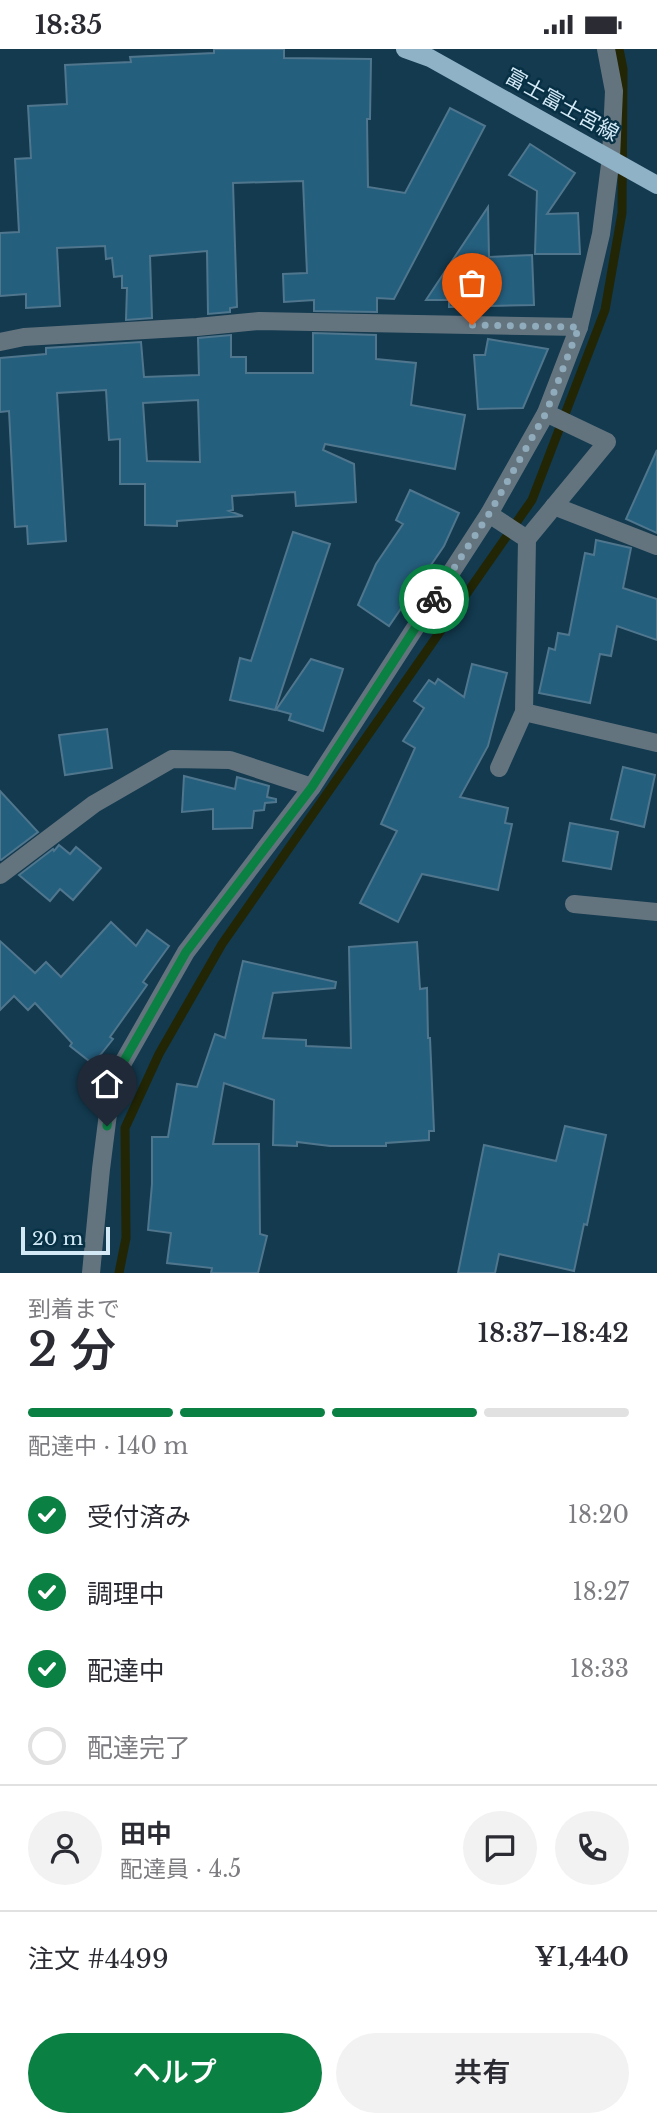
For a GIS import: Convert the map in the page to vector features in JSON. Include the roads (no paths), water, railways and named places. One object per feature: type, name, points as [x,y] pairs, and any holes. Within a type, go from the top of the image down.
[{"type":"main road","name":"富士富士宮線","points":[[405,49],[430,58],[649,180]]},
{"type":"street","points":[[92,1273],[112,1082],[186,952],[312,787],[489,514],[546,413],[579,327],[601,234],[612,158],[614,91],[606,49]]},
{"type":"street","points":[[0,342],[24,337],[259,321],[579,327]]},
{"type":"street","points":[[499,768],[524,712],[527,539],[607,442],[546,413]]},
{"type":"street","points":[[554,506],[657,546]]},
{"type":"street","points":[[489,514],[527,539]]},
{"type":"street","points":[[524,712],[657,743]]},
{"type":"street","points":[[0,875],[93,804],[172,759],[230,760],[312,787]]},
{"type":"street","points":[[574,904],[657,912]]},
{"type":"waterway","points":[[119,1273],[126,1238],[125,1128],[159,1054],[222,944],[532,500],[605,310],[622,213],[623,69],[619,49]]}]
